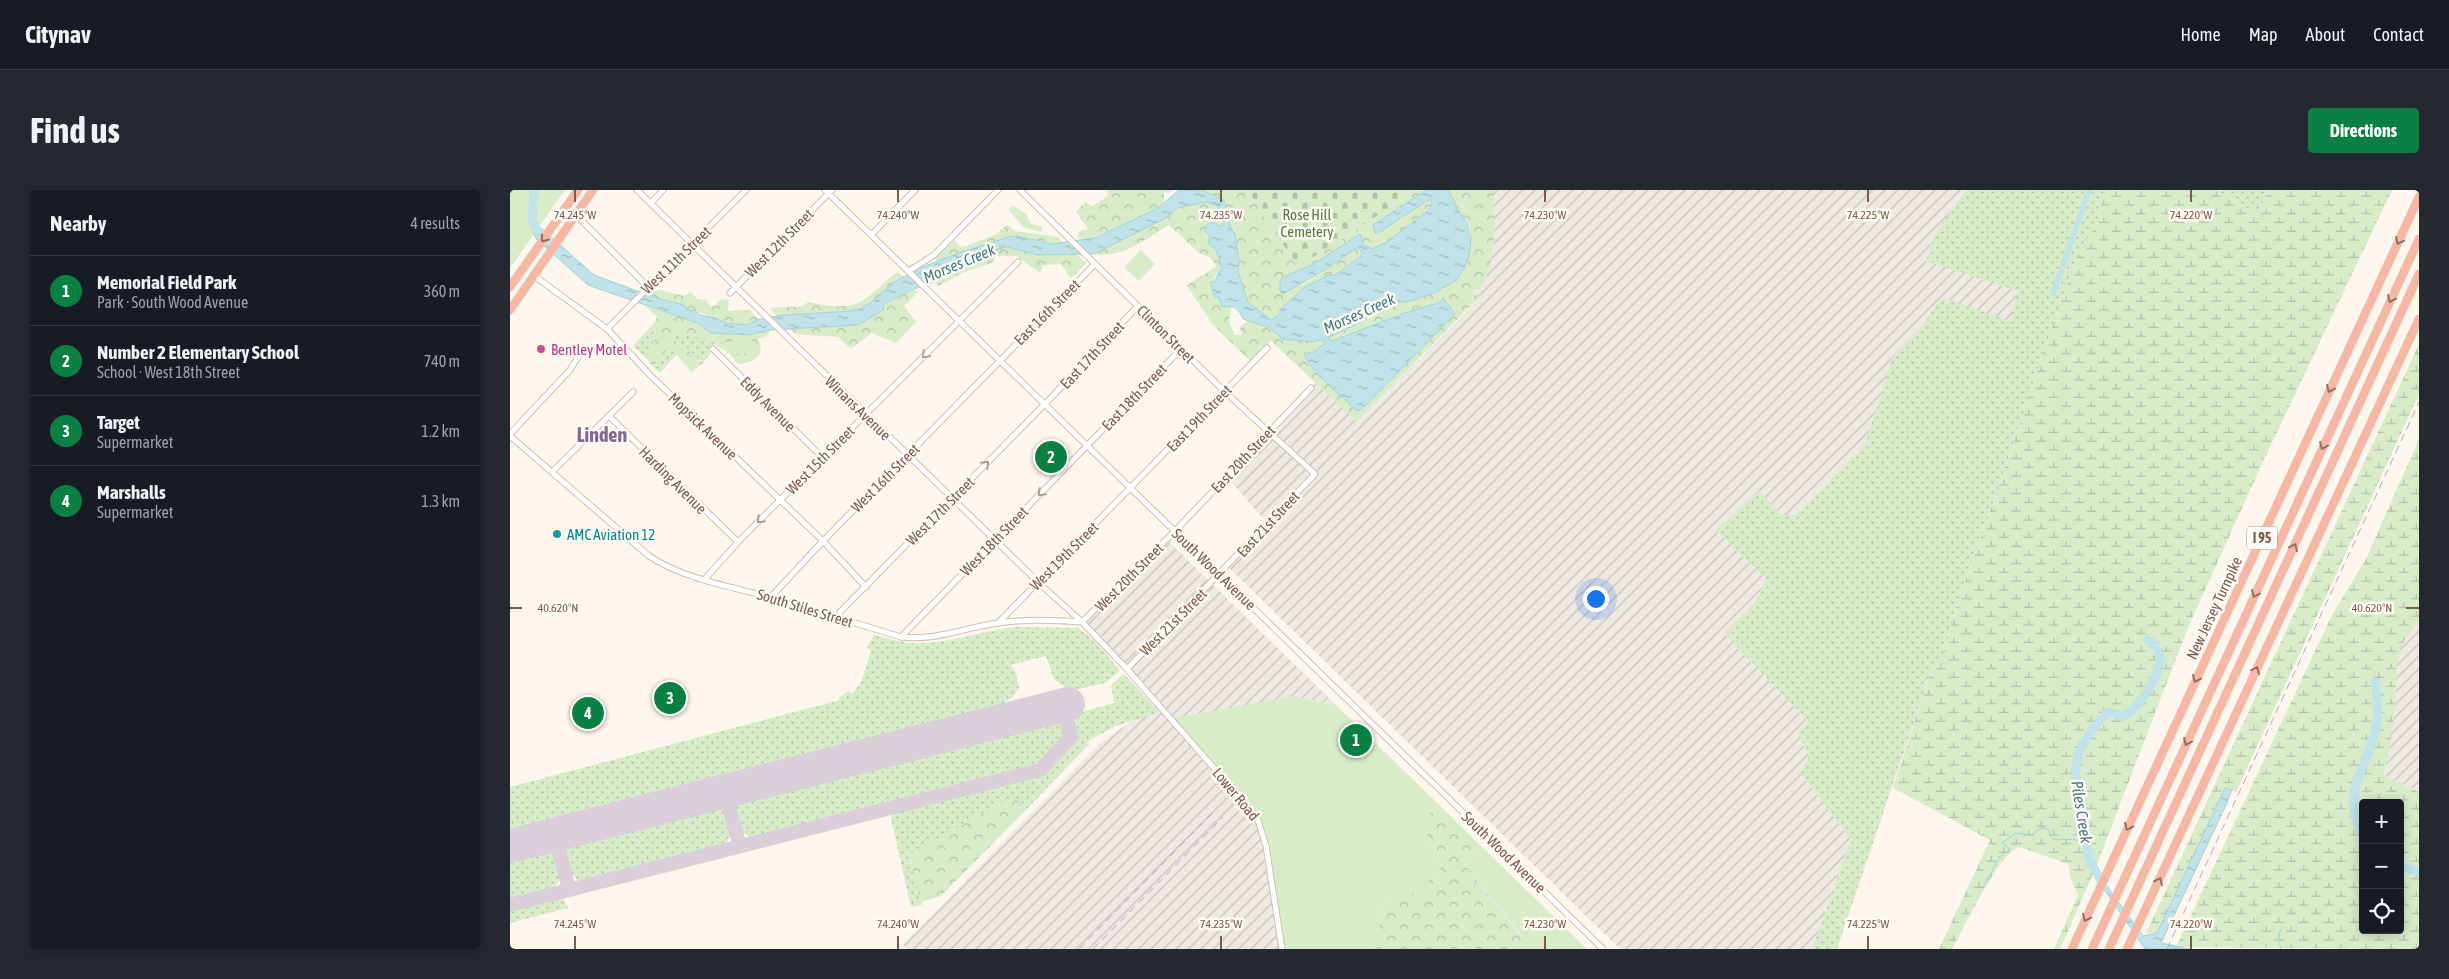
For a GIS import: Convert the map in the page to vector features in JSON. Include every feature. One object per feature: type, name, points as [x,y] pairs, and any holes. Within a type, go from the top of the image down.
[{"type":"highway","points":[[510,287],[578,190]]},
{"type":"highway","points":[[510,310],[593,190]]},
{"type":"highway","name":"New Jersey Turnpike","points":[[2072,949],[2419,197]]},
{"type":"highway","name":"New Jersey Turnpike","points":[[2092,949],[2419,239]]},
{"type":"highway","name":"I 95","points":[[2109,949],[2419,274]]},
{"type":"highway","points":[[2127,949],[2419,320]]},
{"type":"street","name":"Winans Avenue","points":[[637,190],[1038,583],[1082,622]]},
{"type":"street","points":[[651,203],[663,190]]},
{"type":"street","name":"West 11th Street","points":[[607,329],[746,190]]},
{"type":"street","points":[[871,235],[916,190]]},
{"type":"street","points":[[910,272],[934,255],[998,190]]},
{"type":"street","name":"Clinton Street","points":[[1020,190],[1224,391],[1315,474]]},
{"type":"street","name":"South Wood Avenue","points":[[828,191],[1603,949]]},
{"type":"street","name":"West 12th Street","points":[[730,293],[828,191]]},
{"type":"street","points":[[576,214],[648,287]]},
{"type":"street","name":"West 15th Street","points":[[704,580],[738,542],[1018,262]]},
{"type":"street","name":"East 16th Street","points":[[1000,361],[1095,264]]},
{"type":"street","name":"Mopsick Avenue","points":[[533,275],[607,329],[651,376],[823,541],[866,587]]},
{"type":"street","name":"East 17th Street","points":[[1045,404],[1138,306]]},
{"type":"street","name":"East 19th Street","points":[[1131,488],[1267,348]]},
{"type":"street","name":"Eddy Avenue","points":[[712,349],[823,458]]},
{"type":"street","name":"East 18th Street","points":[[1088,446],[1181,349]]},
{"type":"street","points":[[510,435],[570,370],[578,357]]},
{"type":"street","name":"West 16th Street","points":[[771,597],[823,541],[1000,361]]},
{"type":"street","name":"East 20th Street","points":[[1175,531],[1311,388]]},
{"type":"street","points":[[552,472],[633,392]]},
{"type":"street","name":"West 17th Street","points":[[838,618],[840,612],[1045,404]]},
{"type":"street","name":"Harding Avenue","points":[[609,416],[738,542]]},
{"type":"street","name":"South Stiles Street","points":[[510,435],[649,556],[674,569],[704,580],[771,597],[901,637],[931,638],[997,623],[1082,622]]},
{"type":"street","name":"West 18th Street","points":[[901,637],[1088,446]]},
{"type":"street","name":"East 21st Street","points":[[1220,575],[1315,474]]},
{"type":"street","name":"West 19th Street","points":[[997,623],[1131,488]]},
{"type":"street","name":"West 20th Street","points":[[1082,622],[1175,531]]},
{"type":"street","name":"West 21st Street","points":[[1127,670],[1220,575]]},
{"type":"street","points":[[1082,622],[1127,670]]},
{"type":"street","name":"Lower Road","points":[[1127,670],[1257,817],[1266,846],[1282,949]]},
{"type":"shaded area","points":[[1494,190],[1966,190],[1934,235],[1926,261],[2019,291],[2010,321],[1933,308],[1923,326],[1892,358],[1866,442],[1797,515],[1783,515],[1766,579],[1756,601],[1724,633],[1808,722],[1809,756],[1800,773],[1851,839],[1812,949],[1620,949],[1227,566],[1268,524],[1227,477],[1316,383],[1357,422],[1461,317],[1479,297],[1473,292],[1493,249]]},
{"type":"shaded area","points":[[1166,539],[1334,703],[1332,705],[1296,696],[1262,828],[1282,949],[907,949],[903,945],[1099,744],[1156,704],[1096,636],[1080,625]]},
{"type":"shaded area","points":[[2419,622],[2419,792],[2384,775],[2395,710],[2397,657],[2408,632]]},
{"type":"green space","points":[[510,190],[565,190],[510,268]]},
{"type":"green space","points":[[1108,190],[1173,190],[1169,193],[1164,192],[1164,202],[1158,207],[1122,227],[1095,236],[1077,237],[1078,232],[1088,229],[1076,212],[1085,202],[1092,206],[1107,197]]},
{"type":"green space","points":[[1200,190],[1247,190],[1298,267],[1417,190],[1426,190],[1373,225],[1376,234],[1430,199],[1432,203],[1429,210],[1387,242],[1372,250],[1364,245],[1360,234],[1314,264],[1283,277],[1280,282],[1280,291],[1297,287],[1308,281],[1356,248],[1362,250],[1362,256],[1336,274],[1315,282],[1296,294],[1280,309],[1281,313],[1271,320],[1248,302],[1238,272],[1239,262],[1224,200]]},
{"type":"green space","name":"Rose Hill Cemetery","points":[[1247,190],[1417,190],[1298,267]]},
{"type":"green space","points":[[1448,190],[1494,190],[1494,242],[1485,281],[1479,290],[1475,288],[1473,292],[1479,297],[1357,422],[1271,341],[1251,362],[1213,325],[1187,286],[1216,266],[1210,257],[1199,253],[1169,225],[1143,242],[1124,251],[1104,255],[1094,254],[1166,218],[1178,208],[1206,202],[1218,206],[1224,226],[1205,234],[1210,238],[1208,243],[1216,250],[1222,268],[1214,278],[1214,282],[1210,282],[1215,298],[1219,297],[1227,306],[1231,307],[1229,323],[1235,335],[1242,335],[1240,327],[1248,321],[1292,337],[1301,339],[1322,338],[1326,343],[1312,353],[1309,363],[1353,407],[1368,403],[1455,313],[1444,298],[1441,298],[1441,302],[1405,313],[1335,340],[1330,341],[1328,337],[1357,324],[1375,311],[1389,309],[1397,303],[1420,298],[1453,283],[1464,272],[1469,228],[1458,212]]},
{"type":"green space","points":[[1966,190],[2104,190],[2097,226],[2082,246],[2061,301],[1958,601],[1944,652],[1931,672],[1837,949],[1812,949],[1851,839],[1800,773],[1809,756],[1798,733],[1808,722],[1724,633],[1756,601],[1766,579],[1716,530],[1759,491],[1782,515],[1797,515],[1866,442],[1892,358],[1923,326],[1933,308],[1944,298],[2010,321],[2018,291],[1926,261],[1934,235]]},
{"type":"green space","points":[[2104,190],[2216,190],[2257,214],[2269,190],[2392,190],[2261,466],[2187,630],[2096,867],[2060,949],[2054,949],[2078,895],[2071,879],[2068,864],[2019,847],[2011,852],[1992,876],[1952,949],[1939,949],[1990,840],[1893,788],[1931,672],[1944,652],[1958,601],[2061,301],[2082,246],[2097,226]]},
{"type":"green space","points":[[2216,190],[2269,190],[2257,214]]},
{"type":"green space","points":[[1012,205],[1026,214],[1031,224],[1042,226],[1042,232],[1023,227],[1009,210]]},
{"type":"green space","points":[[1007,225],[1015,231],[1059,237],[1063,244],[1008,237],[938,263],[935,257],[955,240],[960,248],[995,235]]},
{"type":"green space","points":[[1007,247],[1038,255],[1076,254],[1086,263],[1071,279],[1061,264],[1043,265],[1040,273],[1017,256],[996,256],[992,263],[964,272],[938,286],[935,282],[959,264],[988,252]]},
{"type":"green space","points":[[1141,250],[1155,264],[1139,281],[1124,267]]},
{"type":"green space","points":[[898,272],[903,278],[874,301],[861,308],[838,312],[777,316],[770,308],[804,306],[808,302],[848,306],[860,302],[869,296]]},
{"type":"green space","points":[[914,289],[918,292],[904,306],[916,322],[896,343],[872,333],[851,349],[838,337],[795,334],[790,329],[858,325],[883,310],[884,305]]},
{"type":"green space","points":[[661,290],[684,296],[691,292],[697,299],[706,300],[710,306],[715,306],[720,300],[729,299],[728,311],[750,310],[759,321],[752,321],[748,325],[727,324],[701,313],[687,310],[683,305],[647,295],[651,291]]},
{"type":"green space","points":[[645,306],[700,324],[710,333],[749,335],[770,330],[767,336],[758,339],[761,350],[760,354],[749,362],[738,364],[729,353],[751,353],[752,340],[728,343],[717,342],[674,332],[673,340],[704,362],[691,372],[670,346],[653,367],[647,359],[655,337],[654,323],[657,317]]},
{"type":"green space","points":[[654,323],[655,337],[647,359],[633,346]]},
{"type":"green space","points":[[674,332],[723,342],[724,350],[714,344],[709,350],[711,353],[704,362],[673,340]]},
{"type":"green space","points":[[752,340],[754,347],[751,353],[729,353],[724,350],[723,342]]},
{"type":"green space","points":[[2419,344],[2419,394],[2236,792],[2225,789],[2157,933],[2146,933]]},
{"type":"green space","points":[[670,345],[677,354],[660,373],[653,367]]},
{"type":"green space","points":[[2419,439],[2419,622],[2410,632],[2400,652],[2394,717],[2384,775],[2419,792],[2419,949],[2176,947],[2333,613],[2366,559]]},
{"type":"green space","points":[[1017,627],[1078,628],[1092,638],[1120,671],[1105,683],[1066,692],[1063,686],[1054,679],[1046,656],[1011,665],[1016,673],[1019,687],[1013,697],[1004,702],[1004,705],[510,831],[510,787],[840,700],[839,697],[849,691],[852,694],[864,674],[871,650],[867,648],[874,635],[905,642],[929,643]]},
{"type":"green space","points":[[1124,674],[1158,710],[1157,713],[1116,726],[1088,741],[1089,744],[1025,811],[1014,797],[909,855],[922,905],[911,907],[891,819],[894,812],[1042,771],[1072,739],[1073,730],[1070,715],[1114,703],[1111,685]]},
{"type":"green space","points":[[1296,696],[1332,705],[1334,703],[1438,804],[1422,821],[1441,871],[1424,884],[1421,899],[1410,891],[1385,900],[1374,949],[1282,949],[1262,828],[1169,719]]},
{"type":"green space","points":[[1060,721],[1063,722],[1065,734],[1045,757],[1034,765],[752,839],[740,830],[735,804]]},
{"type":"green space","points":[[1014,796],[1025,811],[941,896],[921,902],[909,855]]},
{"type":"green space","points":[[1438,804],[1480,845],[1465,865],[1523,939],[1511,949],[1374,949],[1385,900],[1424,884],[1441,871],[1422,821]]},
{"type":"green space","points":[[722,807],[728,816],[730,826],[729,837],[724,846],[585,881],[577,880],[569,871],[565,847]]},
{"type":"green space","points":[[1480,845],[1587,949],[1511,949],[1523,938],[1465,865]]},
{"type":"green space","points":[[553,851],[560,866],[559,881],[556,886],[552,889],[510,900],[510,861]]},
{"type":"green space","points":[[557,897],[564,900],[568,908],[510,923],[510,908]]},
{"type":"water","points":[[1179,190],[1204,191],[1224,200],[1231,230],[1235,233],[1239,262],[1238,272],[1248,302],[1271,320],[1280,314],[1280,309],[1305,287],[1329,275],[1335,275],[1361,256],[1362,251],[1356,248],[1325,270],[1283,294],[1280,291],[1280,282],[1283,277],[1314,264],[1360,234],[1364,245],[1372,249],[1387,242],[1429,210],[1432,203],[1430,199],[1376,234],[1373,225],[1426,190],[1448,190],[1455,202],[1454,205],[1466,222],[1468,234],[1471,237],[1469,256],[1461,275],[1439,291],[1411,301],[1397,303],[1381,312],[1375,311],[1357,324],[1329,337],[1330,341],[1335,340],[1405,313],[1441,302],[1443,297],[1455,314],[1368,403],[1360,410],[1355,410],[1319,375],[1307,360],[1304,353],[1312,353],[1325,343],[1323,339],[1315,342],[1282,339],[1270,328],[1243,319],[1236,308],[1230,306],[1222,307],[1219,297],[1215,298],[1210,282],[1214,282],[1222,267],[1216,250],[1208,243],[1210,238],[1204,229],[1213,222],[1220,226],[1224,225],[1218,206],[1206,202],[1178,208],[1166,218],[1094,254],[1038,255],[1007,247],[988,252],[944,272],[935,282],[914,289],[884,304],[883,310],[858,325],[770,330],[749,335],[710,333],[700,324],[588,285],[536,239],[532,220],[594,275],[654,297],[684,305],[688,310],[695,310],[700,315],[715,318],[725,323],[748,325],[767,318],[861,308],[872,302],[895,282],[920,268],[1008,237],[1017,236],[1054,244],[1098,237],[1158,208]]},
{"type":"water","points":[[2225,788],[2232,790],[2226,805],[2161,943],[2190,949],[2145,949],[2095,876],[2096,867],[2099,875],[2143,936],[2157,933]]},
{"type":"waterway","name":"Morses Creek","points":[[534,190],[532,220],[537,230]]},
{"type":"waterway","points":[[2053,294],[2089,190]]},
{"type":"waterway","name":"Piles Creek","points":[[2101,880],[2091,863],[2087,851],[2084,819],[2077,783],[2077,759],[2089,735],[2106,714],[2110,712],[2123,717],[2150,688],[2155,678],[2159,659],[2157,649],[2148,640]]},
{"type":"waterway","points":[[2359,827],[2356,821],[2354,796],[2356,784],[2376,729],[2378,709],[2375,682]]},
{"type":"waterway","points":[[1983,888],[2000,856],[2009,851],[2009,848],[2002,843],[2016,833],[2032,835],[2045,828],[2053,839],[2079,840],[2086,852]]},
{"type":"waterway","points":[[2404,868],[2419,871]]},
{"type":"waterway","points":[[2281,929],[2278,939],[2281,949]]},
{"type":"taxiway","points":[[510,905],[1040,770],[1071,737],[1063,705]]},
{"type":"taxiway","points":[[724,791],[740,846]]},
{"type":"taxiway","points":[[555,834],[569,890]]},
{"type":"runway","points":[[510,846],[1068,704]]},
{"type":"railway","points":[[2167,949],[2419,402]]},
{"type":"railway","points":[[1079,949],[1215,810]]},
{"type":"railway","points":[[1093,949],[1223,817]]},
{"type":"place","name":"Bentley Motel","points":[[541,349]]},
{"type":"place","name":"Number 2 Elementary School","points":[[1051,457]]},
{"type":"place","name":"AMC Aviation 12","points":[[557,534]]},
{"type":"place","name":"Target","points":[[670,698]]},
{"type":"place","name":"Marshalls","points":[[588,713]]},
{"type":"place","name":"Memorial Field Park","points":[[1356,740]]},
{"type":"district","name":"Linden","points":[[602,434]]}]
